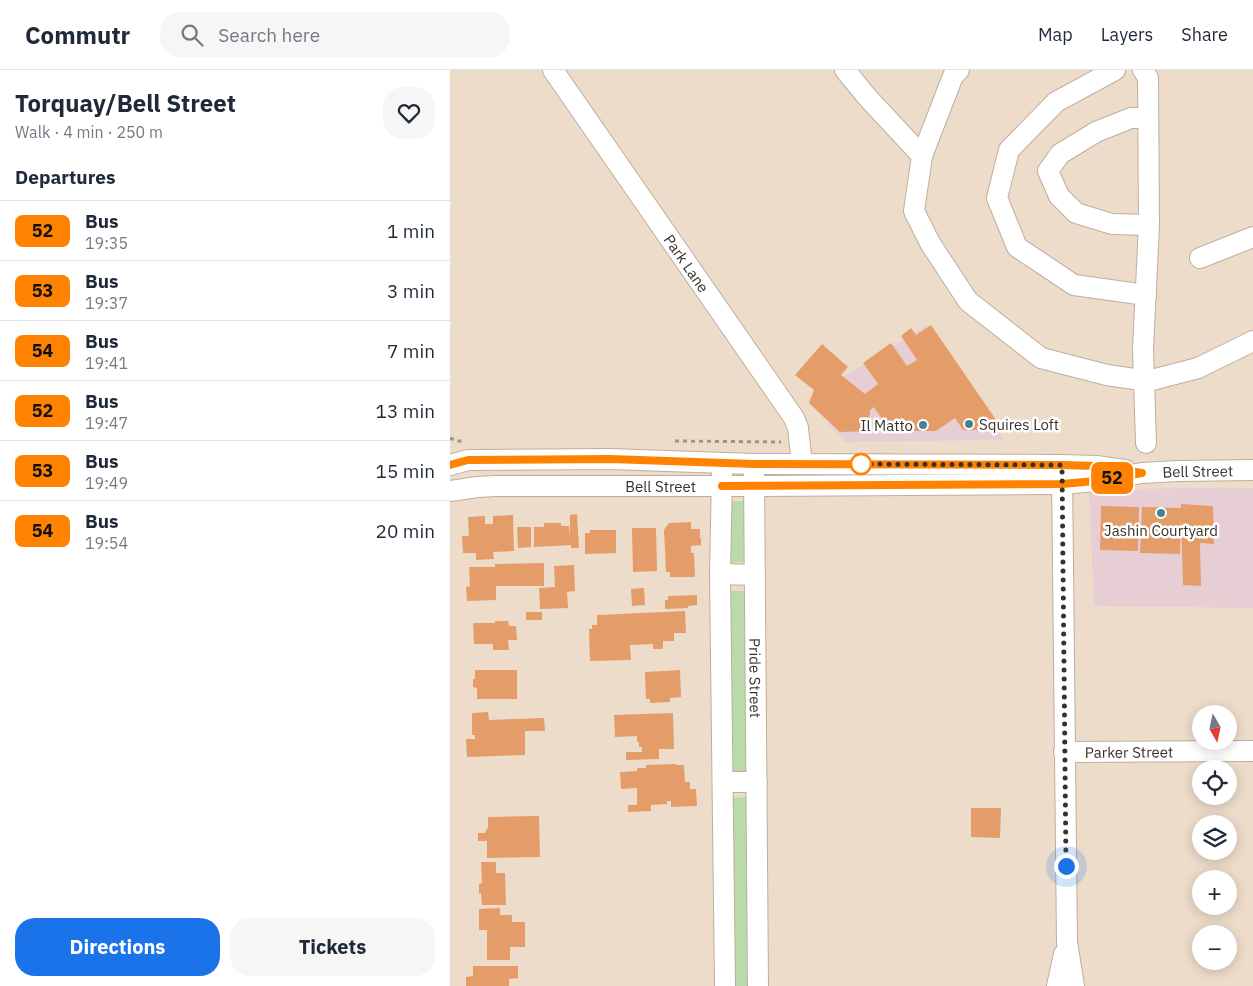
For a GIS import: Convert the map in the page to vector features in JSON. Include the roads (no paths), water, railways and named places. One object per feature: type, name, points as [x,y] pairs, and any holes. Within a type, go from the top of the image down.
[{"type":"street","name":"Park Lane","points":[[553,70],[794,418],[798,428],[802,464]]},
{"type":"street","points":[[845,70],[868,98],[922,156]]},
{"type":"street","points":[[959,70],[953,76],[922,156],[914,211],[930,244],[968,301],[1041,358],[1107,376],[1148,381],[1198,368],[1253,341]]},
{"type":"street","points":[[1115,70],[1056,102],[1009,150],[997,198],[1017,247],[1074,285],[1146,295]]},
{"type":"street","points":[[1143,70],[1148,78],[1149,225],[1143,349],[1146,443]]},
{"type":"street","points":[[1148,118],[1130,118],[1096,132],[1060,154],[1048,171],[1059,196],[1076,213],[1112,224],[1149,225]]},
{"type":"street","points":[[1200,258],[1253,237]]},
{"type":"street","name":"Bell Street","points":[[450,465],[468,460],[610,459],[1062,474]]},
{"type":"street","points":[[722,462],[720,574],[725,986]]},
{"type":"street","name":"Pride Street","points":[[754,464],[758,986]]},
{"type":"street","points":[[450,465],[453,478],[450,489]]},
{"type":"street","name":"Bell Street","points":[[450,489],[486,486],[754,486],[1062,474],[1096,466],[1142,473],[1253,470]]},
{"type":"street","points":[[1062,474],[1067,942],[1074,986]]},
{"type":"street","points":[[720,574],[755,575]]},
{"type":"street","name":"Parker Street","points":[[1064,752],[1253,751]]},
{"type":"street","points":[[722,782],[757,782]]},
{"type":"street","points":[[1057,986],[1067,942]]},
{"type":"place","name":"Squires Loft","points":[[969,424]]},
{"type":"place","name":"Il Matto","points":[[923,425]]},
{"type":"place","name":"Jashin Courtyard","points":[[1161,513]]}]
